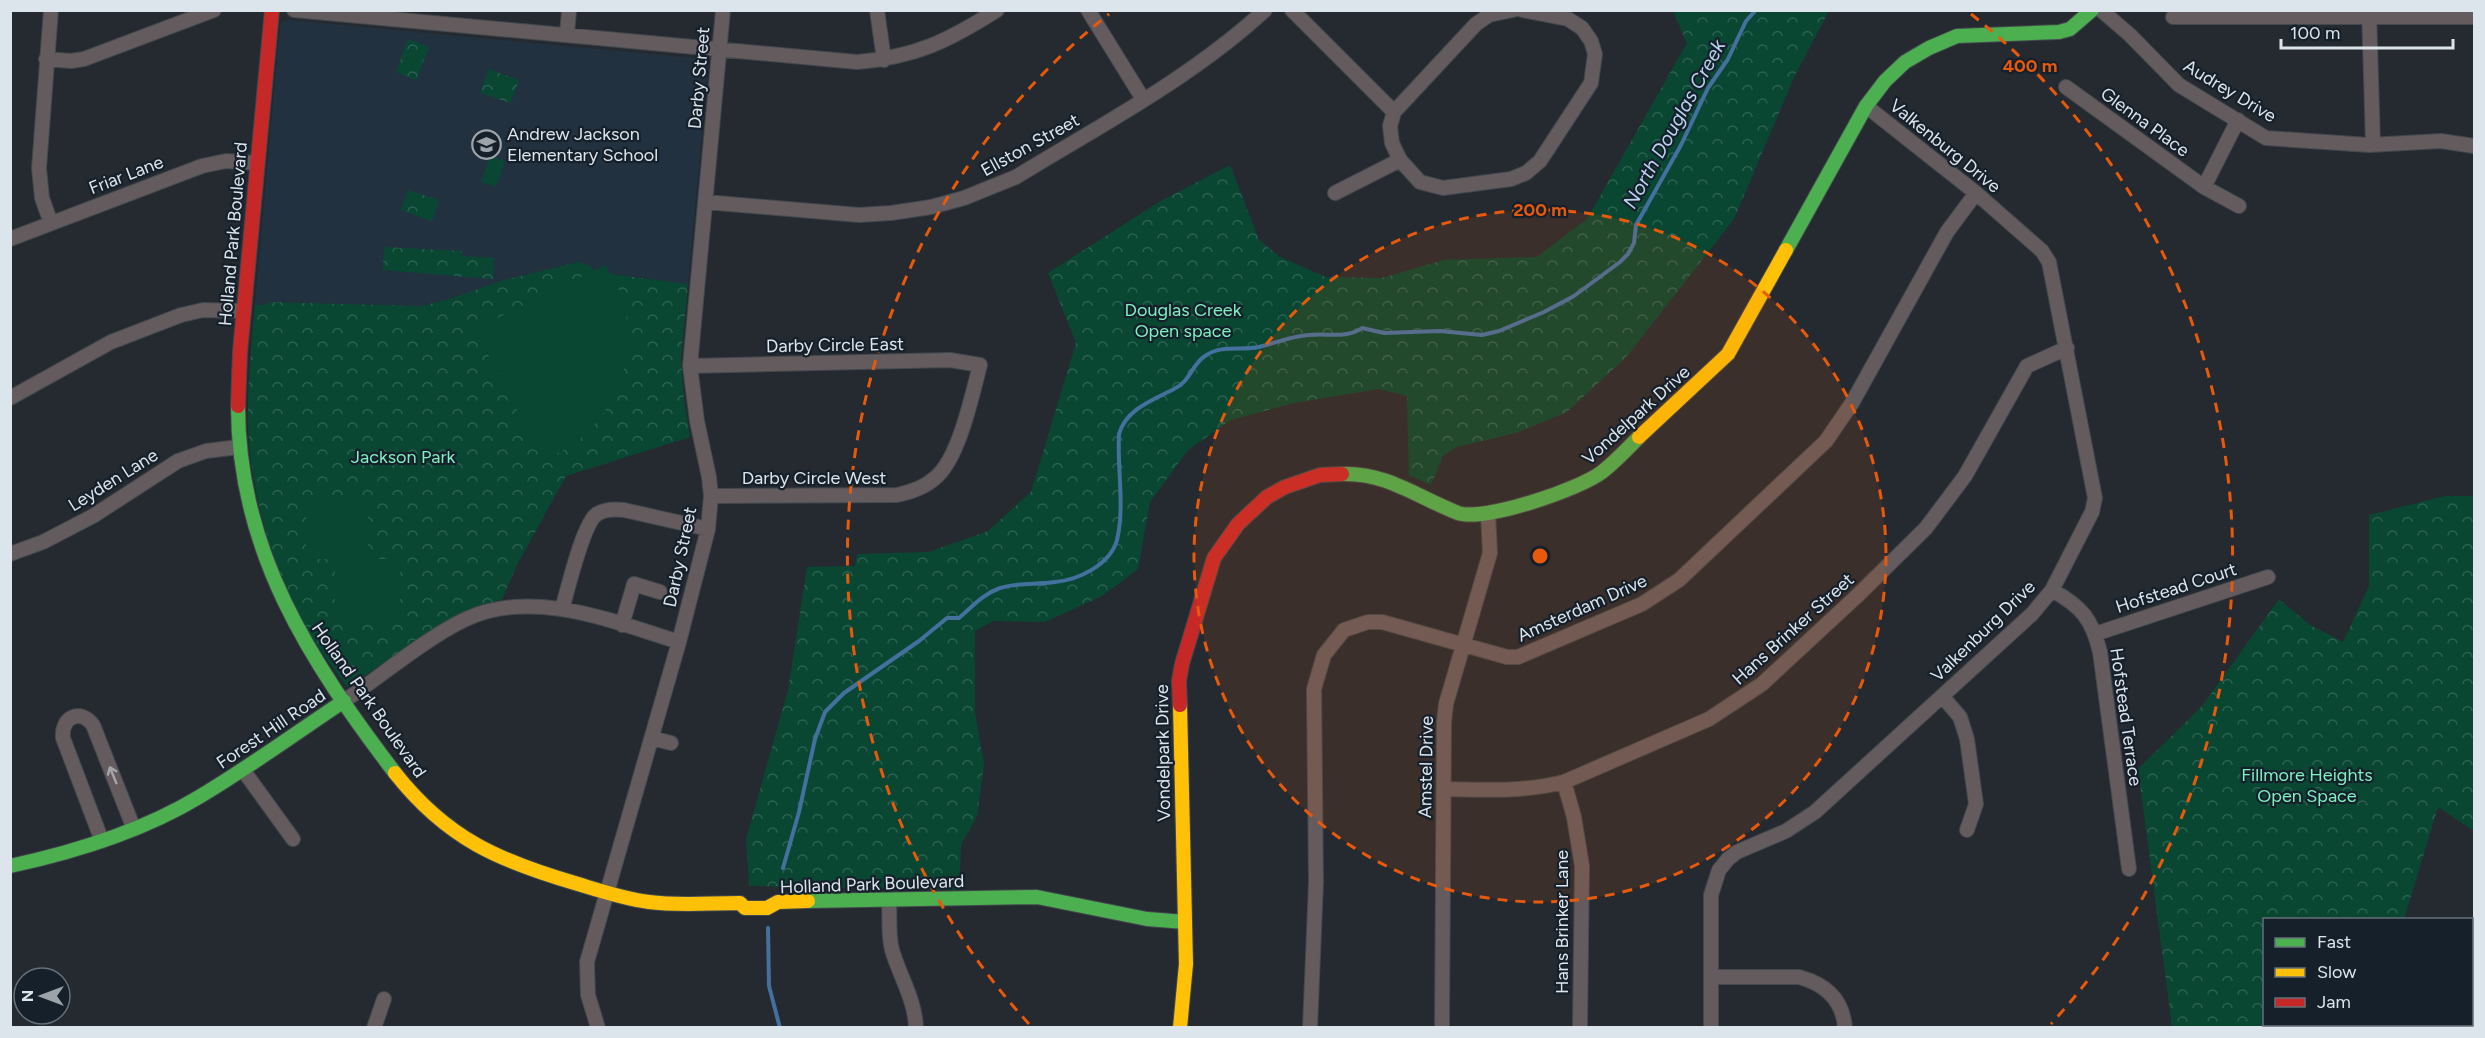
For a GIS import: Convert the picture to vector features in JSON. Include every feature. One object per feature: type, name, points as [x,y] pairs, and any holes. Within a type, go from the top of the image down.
[{"type":"street","points":[[51,10],[39,168],[42,198],[51,223]]},
{"type":"street","points":[[46,59],[71,61],[84,59],[214,10]]},
{"type":"street","name":"Holland Park Boulevard","points":[[272,10],[237,407],[238,447],[252,522],[277,589],[299,632],[392,771],[424,807],[448,827],[505,861],[608,893],[658,903],[740,903],[745,908],[767,908],[778,902],[889,902],[1037,897],[1141,919],[1185,922]]},
{"type":"street","points":[[294,10],[421,16],[567,35],[857,62],[884,60],[938,45],[998,10]]},
{"type":"street","points":[[567,35],[569,10]]},
{"type":"street","name":"Darby Street","points":[[598,1028],[588,995],[587,962],[679,642],[708,529],[711,496],[697,421],[690,366],[723,10]]},
{"type":"street","points":[[878,10],[884,60]]},
{"type":"street","points":[[1088,10],[1143,99]]},
{"type":"street","name":"Ellston Street","points":[[705,202],[859,215],[931,207],[993,188],[1016,177],[1191,70],[1238,35],[1265,10]]},
{"type":"street","points":[[1292,10],[1394,112]]},
{"type":"street","points":[[1513,10],[1489,15],[1476,24],[1394,112],[1390,134],[1400,160],[1420,182],[1443,188],[1511,180],[1526,173],[1540,161],[1591,83],[1595,54],[1591,41],[1582,28],[1568,19],[1522,10]]},
{"type":"street","name":"Vondelpark Drive","points":[[1180,1028],[1186,964],[1179,681],[1208,574],[1224,541],[1238,524],[1267,497],[1300,480],[1320,475],[1358,473],[1379,478],[1399,484],[1461,514],[1488,514],[1593,479],[1728,354],[1866,106],[1882,82],[1895,68],[1943,41],[1971,34],[2059,32],[2070,29],[2092,10]]},
{"type":"street","name":"Audrey Drive","points":[[2101,10],[2130,35],[2179,85],[2266,138],[2373,144],[2441,141],[2475,146]]},
{"type":"street","points":[[2369,14],[2373,144]]},
{"type":"street","points":[[2173,17],[2369,14],[2475,17]]},
{"type":"street","name":"Glenna Place","points":[[2066,87],[2204,187],[2239,206]]},
{"type":"street","name":"Valkenburg Drive","points":[[1711,1028],[1711,895],[1717,876],[1728,859],[1737,852],[1786,831],[1815,812],[2032,614],[2052,590],[2088,523],[2095,498],[2049,262],[2042,251],[1976,193],[1866,106]]},
{"type":"street","points":[[2204,187],[2238,120]]},
{"type":"street","points":[[1335,194],[1400,160]]},
{"type":"street","name":"Friar Lane","points":[[10,239],[202,165],[226,161],[257,163]]},
{"type":"street","name":"Amsterdam Drive","points":[[1310,1028],[1316,872],[1314,689],[1324,655],[1344,630],[1368,622],[1382,622],[1507,657],[1529,654],[1642,604],[1679,580],[1826,441],[1852,403],[1947,232],[1976,193]]},
{"type":"street","points":[[10,398],[111,342],[181,315],[203,310],[244,311]]},
{"type":"street","name":"Hans Brinker Street","points":[[1444,789],[1509,790],[1540,788],[1564,782],[1709,719],[1762,684],[1926,528],[1965,476],[2026,366],[2067,348]]},
{"type":"street","name":"Darby Circle East","points":[[690,366],[950,360],[980,365]]},
{"type":"street","name":"Darby Circle West","points":[[711,496],[897,495],[923,486],[937,477],[948,464],[980,365]]},
{"type":"street","name":"Leyden Lane","points":[[10,554],[43,542],[93,516],[178,461],[206,451],[238,447]]},
{"type":"street","points":[[562,609],[587,526],[598,513],[613,509],[624,510],[708,529]]},
{"type":"street","name":"Amstel Drive","points":[[1442,1028],[1446,704],[1490,553],[1488,514]]},
{"type":"street","name":"Hofstead Court","points":[[2095,634],[2268,577]]},
{"type":"street","points":[[622,625],[634,584],[660,592]]},
{"type":"street","name":"Hofstead Terrace","points":[[2052,590],[2081,609],[2095,634],[2100,652],[2129,869]]},
{"type":"street","name":"Forest Hill Road","points":[[10,866],[52,858],[102,841],[134,829],[198,798],[466,619],[519,605],[562,609],[679,642]]},
{"type":"street","points":[[1942,696],[1960,717],[1968,739],[1976,804],[1967,830]]},
{"type":"street","points":[[102,841],[63,738],[62,730],[65,722],[73,716],[81,715],[88,718],[93,725],[134,829]]},
{"type":"street","points":[[652,738],[671,743]]},
{"type":"street","points":[[243,770],[293,839]]},
{"type":"street","name":"Hans Brinker Lane","points":[[1564,782],[1576,827],[1582,866],[1580,1028]]},
{"type":"street","points":[[889,902],[891,946],[912,999],[916,1028]]},
{"type":"street","points":[[1711,977],[1799,977],[1813,981],[1825,987],[1835,998],[1842,1010],[1845,1028]]},
{"type":"street","points":[[374,1028],[384,999]]},
{"type":"shaded area","name":"Andrew Jackson Elementary School","points":[[283,21],[704,59],[708,66],[688,284],[595,272],[590,266],[578,262],[504,280],[422,306],[270,302],[265,305],[255,305],[280,25]]},
{"type":"green space","name":"Douglas Creek Open space","points":[[1673,11],[1829,11],[1795,75],[1734,219],[1627,356],[1567,412],[1516,433],[1457,447],[1443,456],[1431,485],[1409,475],[1407,396],[1379,389],[1294,403],[1231,420],[1188,450],[1150,502],[1138,569],[1102,596],[1045,622],[993,621],[975,631],[975,713],[984,764],[977,816],[961,845],[959,890],[749,886],[746,839],[788,690],[807,567],[855,566],[857,554],[929,552],[988,531],[1031,492],[1076,343],[1048,273],[1159,202],[1230,165],[1259,240],[1280,257],[1326,277],[1382,278],[1444,260],[1537,257],[1587,219],[1687,43]]},
{"type":"green space","points":[[408,39],[429,47],[416,80],[396,72]]},
{"type":"green space","points":[[489,69],[519,80],[511,103],[480,93]]},
{"type":"green space","points":[[490,156],[505,161],[496,187],[481,182]]},
{"type":"green space","points":[[408,190],[439,200],[432,221],[401,210]]},
{"type":"green space","points":[[384,247],[462,251],[462,256],[494,258],[493,279],[383,270]]},
{"type":"green space","name":"Jackson Park","points":[[578,262],[590,266],[595,272],[688,284],[681,359],[690,437],[566,476],[517,565],[502,599],[458,614],[347,687],[301,619],[279,571],[262,520],[252,467],[248,414],[255,305],[265,305],[270,302],[422,306],[504,280]]},
{"type":"green space","points":[[605,265],[620,292],[627,321],[627,350],[622,378],[610,404],[592,427],[570,446],[543,460],[479,337],[484,325]]},
{"type":"green space","name":"Fillmore Heights Open Space","points":[[2445,496],[2474,496],[2474,831],[2438,807],[2404,918],[2263,918],[2263,1026],[2268,1026],[2262,1028],[2172,1027],[2138,769],[2202,706],[2279,599],[2310,625],[2343,642],[2369,586],[2369,515]]},
{"type":"green space","points":[[306,501],[368,501],[368,559],[400,559],[400,618],[335,618],[335,559],[306,559]]},
{"type":"waterway","name":"North Douglas Creek","points":[[783,868],[799,812],[815,739],[825,712],[844,693],[919,641],[947,618],[959,618],[988,594],[1014,585],[1064,581],[1092,570],[1108,557],[1117,540],[1119,527],[1121,501],[1119,434],[1134,412],[1149,401],[1179,386],[1201,359],[1218,350],[1259,347],[1302,336],[1343,335],[1362,328],[1384,333],[1440,331],[1482,335],[1499,331],[1544,312],[1574,296],[1628,254],[1634,243],[1636,225],[1681,145],[1708,88],[1728,59],[1746,21],[1756,10]]},
{"type":"waterway","name":"North Douglas Creek","points":[[768,928],[769,986],[780,1028]]},
{"type":"traffic: fast","points":[[1786,250],[1866,106],[1885,81],[1905,62],[1957,36],[2059,32],[2070,29],[2092,10]]},
{"type":"traffic: fast","points":[[238,406],[241,459],[251,509],[265,556],[308,646],[335,689],[395,773]]},
{"type":"traffic: fast","points":[[1342,474],[1358,474],[1388,482],[1458,513],[1471,515],[1488,513],[1554,495],[1591,479],[1612,464],[1639,437]]},
{"type":"traffic: fast","points":[[10,866],[83,847],[154,821],[236,774],[344,701]]},
{"type":"traffic: fast","points":[[808,901],[1037,897],[1147,919],[1185,922]]},
{"type":"traffic: slow","points":[[1639,437],[1728,354],[1786,250]]},
{"type":"traffic: slow","points":[[1180,705],[1186,964],[1180,1028]]},
{"type":"traffic: slow","points":[[395,773],[434,815],[476,845],[523,866],[550,875],[640,901],[683,904],[740,903],[745,908],[767,908],[778,902],[808,901]]},
{"type":"traffic: jam","points":[[238,406],[240,352],[272,10]]},
{"type":"traffic: jam","points":[[1180,705],[1179,681],[1182,664],[1214,558],[1238,524],[1267,497],[1285,487],[1320,475],[1342,474]]},
{"type":"place","name":"Andrew Jackson Elementary School","points":[[486,144]]}]
